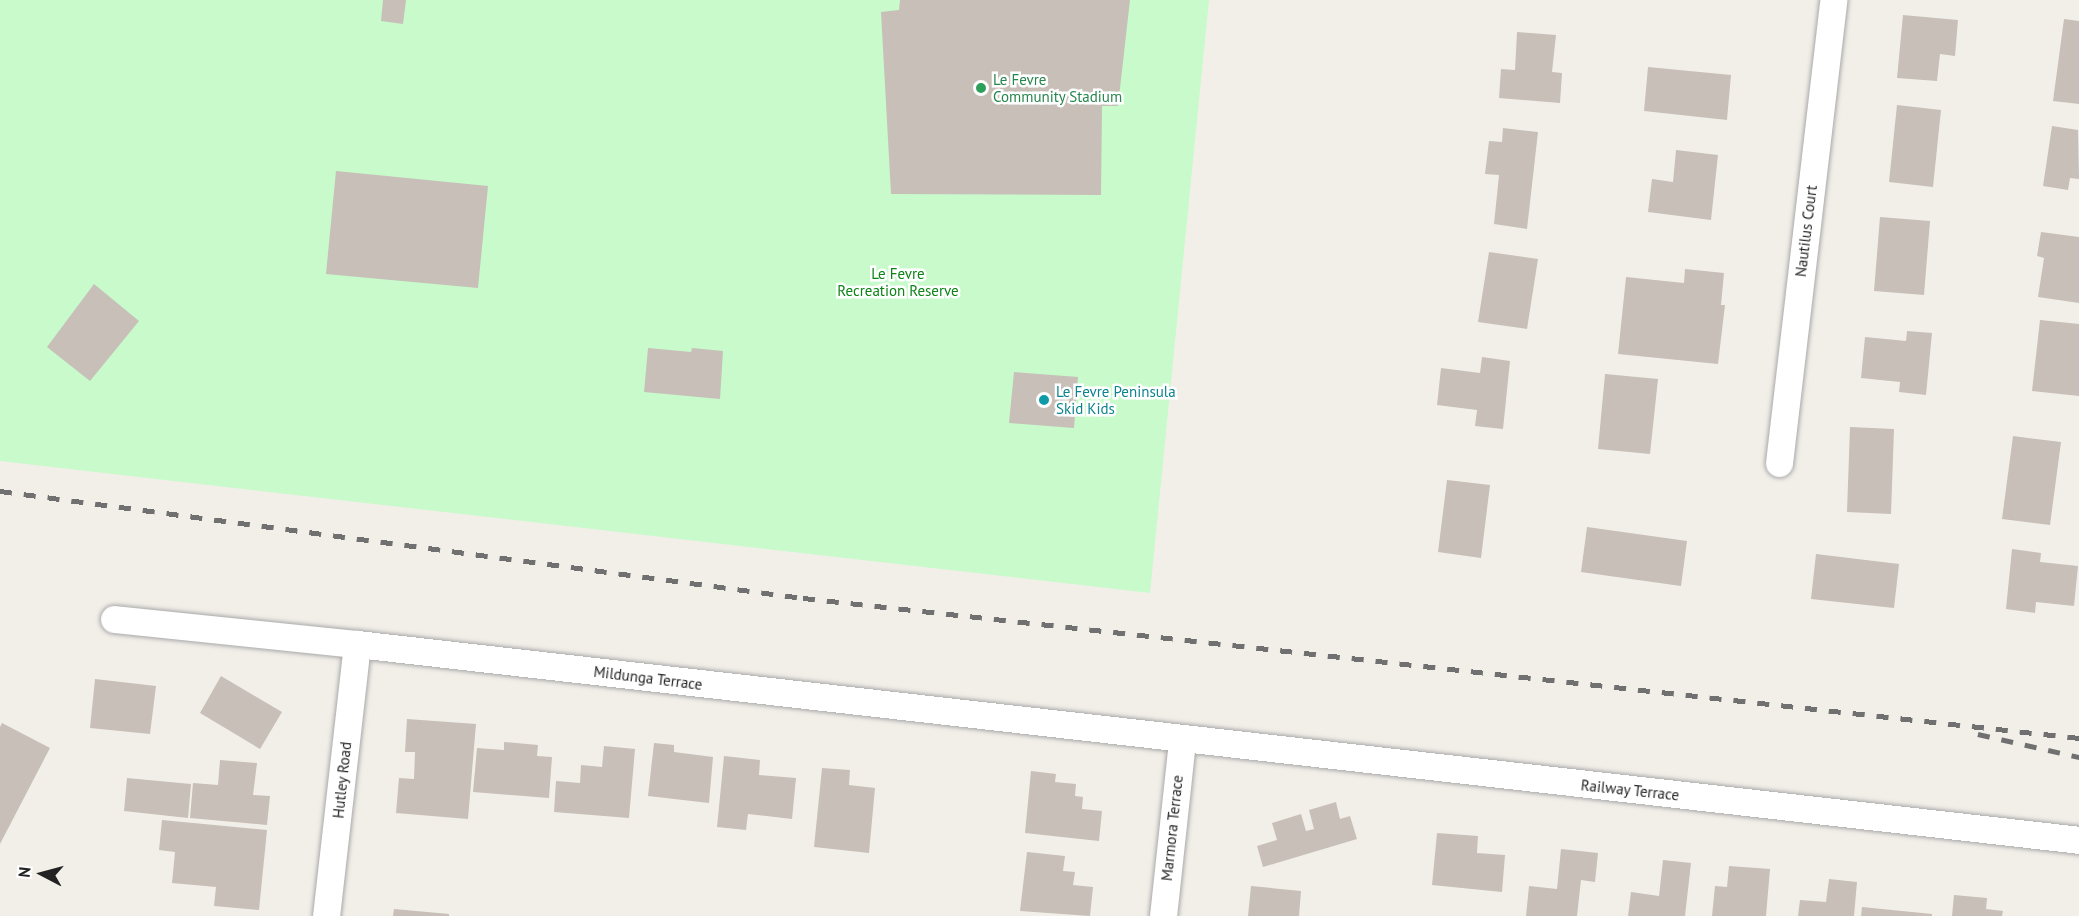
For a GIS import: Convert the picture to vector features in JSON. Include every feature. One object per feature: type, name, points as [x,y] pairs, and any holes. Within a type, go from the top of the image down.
[{"type":"street","name":"Nautilus Court","points":[[1779,463],[1833,0]]},
{"type":"street","name":"Mildunga Terrace","points":[[114,620],[357,644],[1182,740]]},
{"type":"street","name":"Hutley Road","points":[[326,916],[357,644]]},
{"type":"street","name":"Railway Terrace","points":[[1182,740],[2079,840]]},
{"type":"street","name":"Marmora Terrace","points":[[1163,916],[1182,740]]},
{"type":"green space","name":"Le Fevre Recreation Reserve","points":[[0,0],[1209,0],[1150,593],[0,461]]},
{"type":"building","points":[[383,0],[406,0],[403,24],[381,21]]},
{"type":"building","points":[[900,0],[1130,0],[1118,106],[1102,106],[1101,195],[891,194],[881,12],[899,10]]},
{"type":"building","points":[[1903,15],[1958,20],[1955,56],[1940,54],[1937,81],[1897,78]]},
{"type":"building","points":[[2064,19],[2079,21],[2079,104],[2053,101]]},
{"type":"building","points":[[1517,32],[1556,35],[1552,72],[1562,73],[1560,103],[1499,98],[1501,69],[1515,70]]},
{"type":"building","points":[[1648,67],[1731,75],[1727,120],[1644,111]]},
{"type":"building","points":[[1897,105],[1941,110],[1933,187],[1889,182]]},
{"type":"building","points":[[2052,126],[2078,130],[2079,179],[2070,178],[2068,190],[2043,186]]},
{"type":"building","points":[[1503,128],[1538,132],[1527,229],[1494,224],[1499,175],[1485,174],[1489,141],[1502,142]]},
{"type":"building","points":[[1676,150],[1718,155],[1711,220],[1648,212],[1652,179],[1673,182]]},
{"type":"building","points":[[336,171],[488,186],[478,288],[326,274]]},
{"type":"building","points":[[1880,217],[1930,221],[1924,295],[1874,291]]},
{"type":"building","points":[[2041,232],[2079,237],[2079,303],[2038,297],[2044,258],[2037,256]]},
{"type":"building","points":[[1489,252],[1538,259],[1527,329],[1478,322]]},
{"type":"building","points":[[1685,269],[1724,273],[1721,305],[1725,305],[1718,364],[1618,354],[1626,277],[1684,283]]},
{"type":"building","points":[[94,284],[139,321],[90,381],[47,347]]},
{"type":"building","points":[[2040,320],[2079,324],[2079,396],[2032,391]]},
{"type":"building","points":[[1907,331],[1932,333],[1926,395],[1899,392],[1900,382],[1861,378],[1865,337],[1906,341]]},
{"type":"building","points":[[648,348],[691,352],[692,348],[723,351],[720,399],[644,392]]},
{"type":"building","points":[[1482,357],[1510,361],[1503,429],[1475,426],[1477,410],[1437,405],[1441,368],[1480,373]]},
{"type":"building","name":"Le Fevre Peninsula Skid Kids","points":[[1014,372],[1078,377],[1074,428],[1009,423]]},
{"type":"building","points":[[1605,374],[1658,379],[1650,454],[1598,449]]},
{"type":"building","points":[[1850,427],[1894,429],[1891,514],[1847,512]]},
{"type":"building","points":[[2013,436],[2061,442],[2050,525],[2002,519]]},
{"type":"building","points":[[1447,480],[1490,485],[1481,558],[1438,552]]},
{"type":"building","points":[[1587,527],[1687,541],[1681,586],[1581,572]]},
{"type":"building","points":[[2012,549],[2041,553],[2040,562],[2078,566],[2074,606],[2036,602],[2035,613],[2006,609]]},
{"type":"building","points":[[1816,554],[1899,564],[1894,608],[1811,599]]},
{"type":"building","points":[[221,676],[282,712],[260,749],[200,713]]},
{"type":"building","points":[[95,679],[156,686],[150,734],[90,728]]},
{"type":"building","points":[[407,719],[476,724],[468,819],[396,813],[399,778],[414,779],[415,752],[405,752]]},
{"type":"building","points":[[2,723],[50,748],[0,844],[0,727]]},
{"type":"building","points":[[504,742],[538,745],[537,756],[552,757],[549,798],[473,792],[477,748],[504,750]]},
{"type":"building","points":[[654,743],[674,745],[674,752],[713,757],[709,803],[648,796]]},
{"type":"building","points":[[604,746],[635,749],[629,818],[554,812],[556,781],[580,783],[581,765],[602,767]]},
{"type":"building","points":[[724,756],[760,760],[759,775],[796,778],[792,819],[748,814],[746,830],[717,827]]},
{"type":"building","points":[[220,760],[257,763],[253,795],[270,796],[267,825],[190,818],[193,783],[218,785]]},
{"type":"building","points":[[822,768],[850,770],[849,785],[875,788],[869,853],[814,847]]},
{"type":"building","points":[[1031,771],[1056,774],[1055,782],[1076,784],[1075,796],[1083,797],[1082,809],[1102,811],[1099,841],[1025,833]]},
{"type":"building","points":[[127,778],[191,784],[188,818],[124,811]]},
{"type":"building","points":[[1336,802],[1340,819],[1350,816],[1357,839],[1263,867],[1257,846],[1277,840],[1272,823],[1301,814],[1306,831],[1314,829],[1309,810]]},
{"type":"building","points":[[162,820],[267,830],[259,910],[214,906],[216,887],[172,883],[175,852],[159,850]]},
{"type":"building","points":[[1437,833],[1478,836],[1477,853],[1505,855],[1502,892],[1432,885]]},
{"type":"building","points":[[1561,849],[1598,853],[1595,882],[1581,880],[1577,916],[1526,916],[1529,886],[1557,889]]},
{"type":"building","points":[[1027,852],[1065,856],[1063,871],[1075,872],[1073,885],[1093,887],[1090,916],[1020,911]]},
{"type":"building","points":[[1663,860],[1691,863],[1685,916],[1628,916],[1631,892],[1659,896]]},
{"type":"building","points":[[1729,866],[1770,869],[1766,916],[1712,916],[1715,886],[1727,887]]},
{"type":"building","points":[[1829,879],[1857,882],[1854,916],[1798,916],[1800,900],[1826,902]]},
{"type":"building","points":[[1251,886],[1301,891],[1299,916],[1248,916]]},
{"type":"building","points":[[1954,895],[1987,898],[1986,909],[2003,911],[2002,916],[1952,916]]},
{"type":"building","points":[[1862,907],[1932,914],[1932,916],[1861,916]]},
{"type":"building","points":[[394,909],[449,914],[449,916],[393,916]]},
{"type":"railway","points":[[0,491],[803,598],[2079,738]]},
{"type":"railway","points":[[1978,734],[2079,757]]},
{"type":"place","name":"Le Fevre Community Stadium","points":[[981,88]]},
{"type":"place","name":"Le Fevre Peninsula Skid Kids","points":[[1044,400]]}]
